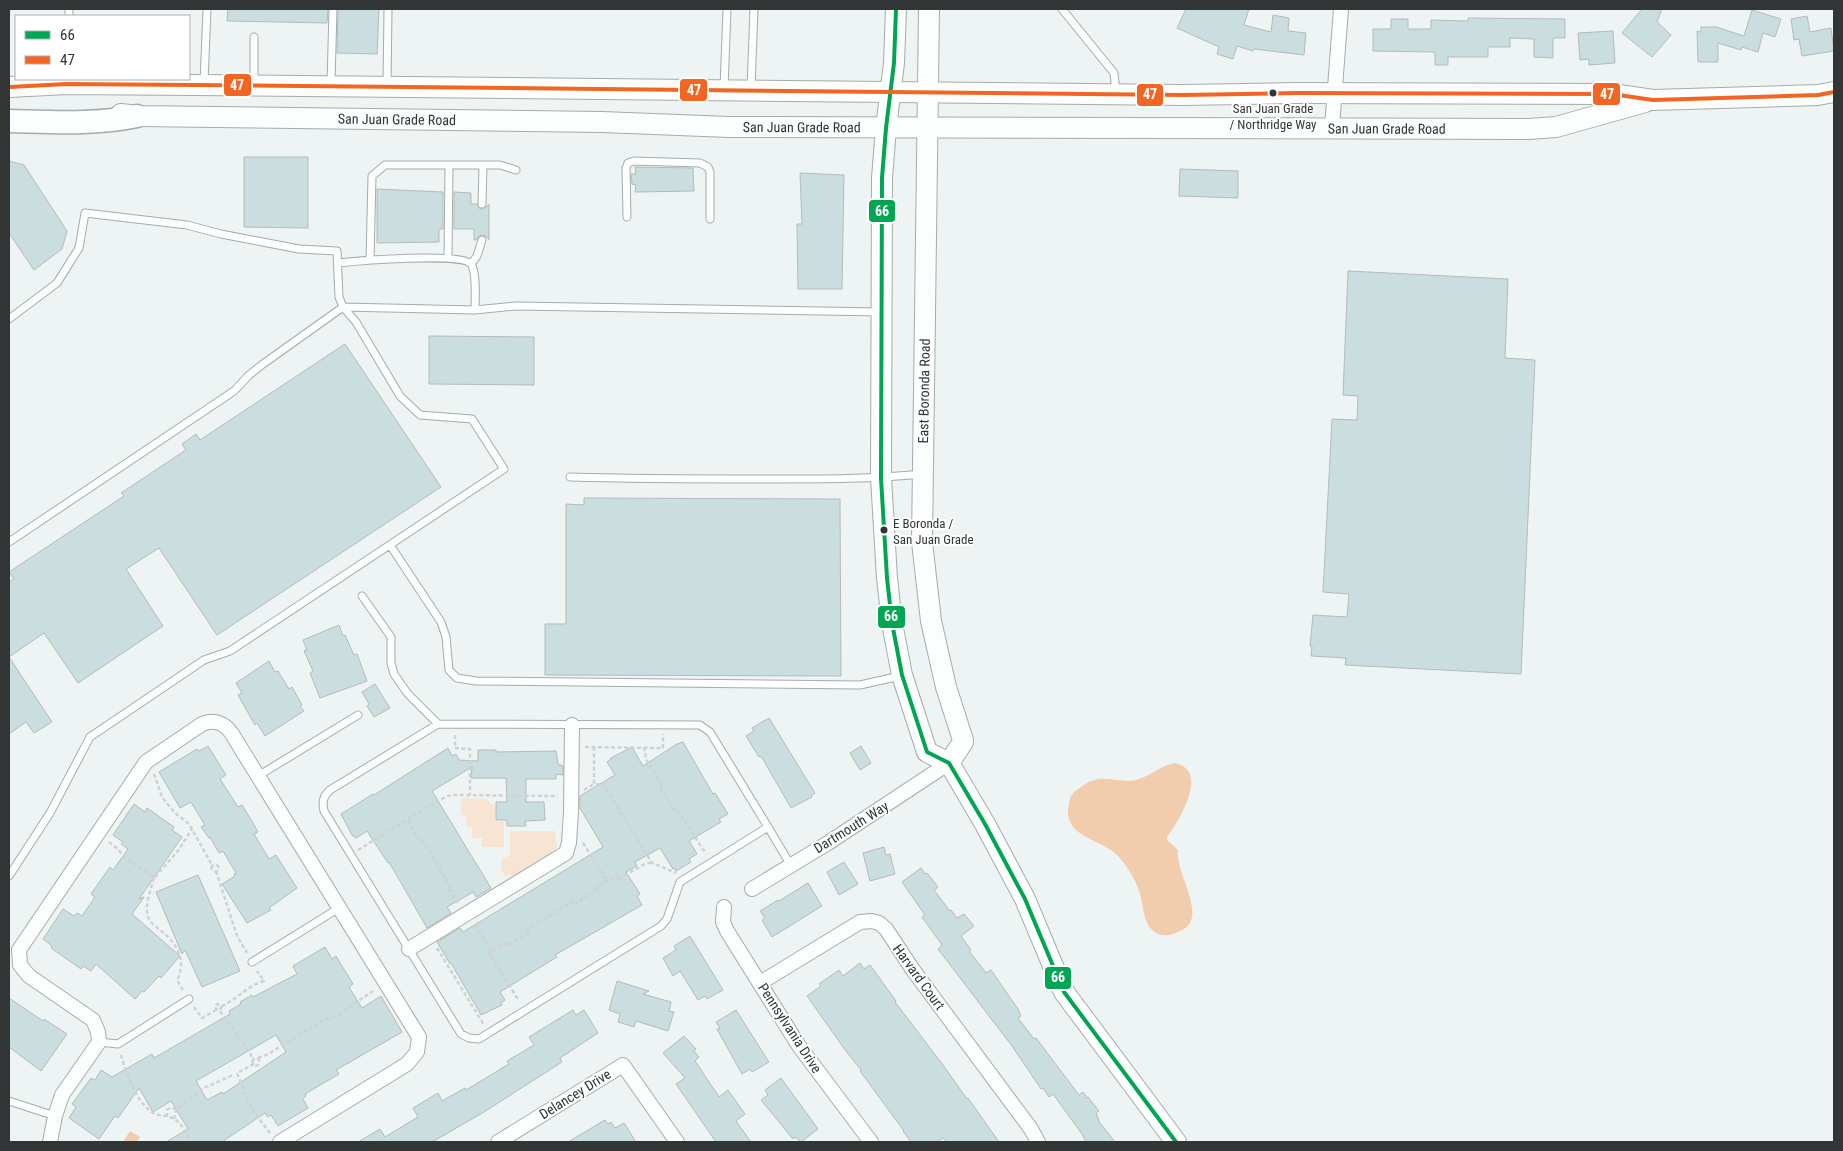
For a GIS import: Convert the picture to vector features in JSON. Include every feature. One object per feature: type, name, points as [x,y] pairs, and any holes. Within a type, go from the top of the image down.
[{"type":"main road","points":[[896,9],[894,63],[882,178],[881,478],[887,578],[892,623],[902,675],[927,752],[949,763],[1025,899],[1064,992],[1176,1142]]},
{"type":"main road","name":"East Boronda Road","points":[[929,9],[922,542],[926,593],[940,664],[963,740],[949,763]]},
{"type":"main road","name":"San Juan Grade Road","points":[[9,87],[67,82],[254,86],[1116,95],[1335,93],[1612,94],[1653,100],[1818,95],[1834,92]]},
{"type":"main road","name":"San Juan Grade Road","points":[[9,111],[97,112],[137,116],[602,122],[729,127],[1332,127],[1528,129],[1556,127],[1653,100]]},
{"type":"main road","points":[[9,121],[85,123],[137,116]]},
{"type":"street","points":[[1332,127],[1341,9]]},
{"type":"street","points":[[50,1142],[54,1116],[62,1095],[99,1042],[98,1032],[93,1020],[29,976],[20,965],[19,950],[146,762],[202,724],[215,722],[228,728],[419,1037],[418,1052],[407,1064],[276,1139]]},
{"type":"street","points":[[409,949],[566,853],[569,843],[572,725]]},
{"type":"street","name":"Dartmouth Way","points":[[752,889],[790,864],[828,843],[949,763]]},
{"type":"street","name":"Pennsylvania Drive","points":[[724,907],[723,922],[727,931],[799,1046],[871,1142]]},
{"type":"street","name":"Harvard Court","points":[[760,983],[860,922],[868,921],[879,924],[886,929],[913,970],[1032,1129],[1038,1142]]},
{"type":"street","name":"Delancey Drive","points":[[498,1142],[623,1065],[677,1142]]},
{"type":"lane","points":[[204,85],[207,9]]},
{"type":"lane","points":[[331,86],[333,9]]},
{"type":"lane","points":[[387,87],[388,9]]},
{"type":"lane","points":[[724,90],[727,9]]},
{"type":"lane","points":[[751,91],[754,9]]},
{"type":"lane","points":[[1062,9],[1114,74],[1116,95]]},
{"type":"lane","points":[[254,37],[254,86]]},
{"type":"lane","points":[[627,217],[626,168],[628,163],[634,161],[700,163],[708,167],[710,172],[710,219]]},
{"type":"lane","points":[[370,260],[372,176],[385,164],[500,165],[516,170]]},
{"type":"lane","points":[[482,204],[483,165]]},
{"type":"lane","points":[[448,258],[449,166]]},
{"type":"lane","points":[[9,319],[57,283],[79,248],[85,213],[187,225],[220,234],[299,249],[337,251],[339,297],[343,307],[356,322],[400,396],[420,415],[472,418],[504,469],[230,651],[204,660],[90,737],[50,813],[9,876]]},
{"type":"lane","points":[[471,264],[477,256],[482,240]]},
{"type":"lane","points":[[338,263],[370,260],[448,258],[465,260],[471,264],[474,270],[475,310]]},
{"type":"lane","points":[[9,542],[234,391],[263,364],[343,307],[475,310],[516,306],[882,312]]},
{"type":"lane","points":[[570,477],[696,479],[881,478],[922,474]]},
{"type":"lane","points":[[390,545],[441,622],[446,637],[449,670],[457,678],[476,681],[860,685],[902,675]]},
{"type":"lane","points":[[362,596],[391,637],[391,663],[394,674],[405,690],[438,724]]},
{"type":"lane","points":[[258,776],[358,714]]},
{"type":"lane","points":[[768,827],[683,880],[677,887],[667,919],[661,926],[489,1033],[476,1039],[461,1034],[324,811],[323,801],[327,793],[438,724],[700,725],[708,729],[768,827],[790,864]]},
{"type":"lane","points":[[252,962],[339,908]]},
{"type":"lane","points":[[99,1042],[118,1044],[189,999]]},
{"type":"lane","points":[[9,1101],[54,1116]]},
{"type":"path","points":[[454,724],[455,748],[470,749],[470,795]]},
{"type":"path","points":[[571,748],[663,748],[663,725]]},
{"type":"path","points":[[594,747],[594,784],[604,784],[652,863]]},
{"type":"path","points":[[644,747],[646,759],[662,786],[660,787],[711,862]]},
{"type":"path","points":[[146,762],[154,774],[158,789],[165,802],[174,813],[189,824],[212,865],[212,870],[216,871]]},
{"type":"path","points":[[351,854],[408,821],[437,801],[451,795],[570,795]]},
{"type":"path","points":[[408,821],[420,842],[423,841],[466,914],[492,951]]},
{"type":"path","points":[[192,829],[178,851],[154,878],[147,908],[154,925],[172,942],[179,952],[182,964],[181,973],[177,980],[202,1018],[218,1011],[249,986],[264,981],[237,936],[216,871],[218,866],[212,865]]},
{"type":"path","points":[[98,834],[118,849],[123,856],[154,878]]},
{"type":"path","points":[[569,843],[583,843],[607,881]]},
{"type":"path","points":[[524,1011],[489,953],[505,944],[507,946],[514,942],[528,933],[526,930],[574,901],[575,904],[617,875],[619,879],[646,863],[652,863],[676,873],[683,880]]},
{"type":"path","points":[[430,936],[489,1033]]},
{"type":"path","points":[[253,1060],[274,1050],[320,1022],[339,1014],[385,983]]},
{"type":"path","points":[[222,1006],[216,1005],[215,1007],[250,1053],[254,1064]]},
{"type":"path","points":[[118,1044],[137,1094],[155,1114],[174,1119],[191,1142]]},
{"type":"path","points":[[258,1058],[260,1063],[237,1073],[251,1108],[276,1139]]},
{"type":"path","points":[[174,1119],[176,1110],[204,1088],[233,1075]]},
{"type":"path","points":[[167,1117],[167,1110],[170,1108],[176,1110]]},
{"type":"shaded area","points":[[1174,763],[1185,767],[1190,775],[1191,785],[1184,808],[1167,840],[1178,850],[1178,859],[1188,892],[1192,914],[1190,922],[1184,929],[1176,933],[1163,935],[1156,933],[1149,927],[1138,889],[1125,864],[1110,850],[1078,832],[1069,819],[1068,809],[1072,795],[1089,782],[1103,779],[1131,781]]},
{"type":"shaded area","points":[[461,798],[487,799],[491,804],[495,804],[495,821],[504,822],[504,847],[482,847],[482,838],[472,838],[472,827],[467,827],[466,815],[461,815]]},
{"type":"shaded area","points":[[510,831],[555,831],[557,847],[552,853],[512,878],[510,875],[506,877],[501,870],[502,857],[507,858],[507,855],[510,855]]},
{"type":"shaded area","points":[[130,1131],[140,1137],[137,1142],[123,1142]]},
{"type":"building","points":[[228,9],[328,9],[327,23],[227,21]]},
{"type":"building","points":[[338,9],[379,9],[377,54],[337,53]]},
{"type":"building","points":[[1186,9],[1249,9],[1244,25],[1271,32],[1273,15],[1289,18],[1288,31],[1306,33],[1304,55],[1254,49],[1253,51],[1237,46],[1233,59],[1217,54],[1219,47],[1177,28]]},
{"type":"building","points":[[1642,9],[1662,9],[1657,22],[1671,35],[1652,57],[1622,33]]},
{"type":"building","points":[[1752,10],[1781,19],[1775,37],[1763,33],[1758,52],[1742,47],[1741,50],[1718,43],[1718,62],[1698,62],[1697,31],[1701,32],[1701,27],[1716,27],[1744,36]]},
{"type":"building","points":[[1807,16],[1810,32],[1831,28],[1834,51],[1802,56],[1799,39],[1794,40],[1791,19]]},
{"type":"building","points":[[1468,18],[1565,19],[1565,38],[1553,38],[1553,58],[1534,57],[1534,39],[1510,38],[1510,47],[1488,47],[1488,57],[1448,57],[1448,65],[1435,65],[1435,52],[1373,51],[1373,29],[1391,29],[1391,19],[1408,19],[1408,29],[1431,29],[1431,20],[1468,21]]},
{"type":"building","points":[[1613,31],[1615,63],[1589,65],[1589,59],[1580,60],[1578,33]]},
{"type":"building","points":[[244,157],[308,157],[308,228],[244,227]]},
{"type":"building","points":[[9,161],[24,165],[67,231],[62,249],[34,270],[9,233]]},
{"type":"building","points":[[635,167],[693,168],[694,191],[635,192],[636,185],[632,184],[631,174],[636,174]]},
{"type":"building","points":[[1180,169],[1238,171],[1238,198],[1179,196]]},
{"type":"building","points":[[800,173],[844,175],[842,289],[798,289],[797,224],[802,224]]},
{"type":"building","points":[[377,189],[443,192],[443,229],[439,229],[439,242],[377,243]]},
{"type":"building","points":[[454,192],[471,193],[471,204],[477,204],[480,209],[485,208],[489,204],[489,240],[486,236],[481,235],[474,240],[474,229],[454,229]]},
{"type":"building","points":[[1348,271],[1508,279],[1505,358],[1535,360],[1521,674],[1345,665],[1346,658],[1311,656],[1313,615],[1347,617],[1349,594],[1323,592],[1332,419],[1357,420],[1358,396],[1343,395]]},
{"type":"building","points":[[429,336],[534,337],[534,385],[429,384]]},
{"type":"building","points":[[345,344],[441,487],[217,635],[159,548],[126,569],[163,626],[78,683],[44,633],[9,657],[9,582],[14,579],[9,572],[124,496],[121,493],[186,450],[182,444],[196,434],[200,440]]},
{"type":"building","points":[[584,498],[840,499],[841,676],[545,675],[545,624],[566,624],[566,504],[584,505]]},
{"type":"building","points":[[339,625],[354,655],[357,654],[367,681],[320,698],[310,673],[313,671],[304,651],[307,650],[303,640]]},
{"type":"building","points":[[9,657],[52,722],[34,733],[26,722],[9,734]]},
{"type":"building","points":[[269,661],[275,672],[278,671],[289,689],[292,687],[304,711],[265,736],[257,723],[255,725],[238,695],[242,693],[236,683]]},
{"type":"building","points":[[375,684],[390,708],[374,717],[367,706],[369,704],[362,692]]},
{"type":"building","points":[[769,718],[815,793],[812,797],[791,808],[761,756],[759,757],[746,736],[754,731],[752,728]]},
{"type":"building","points":[[683,742],[713,794],[715,793],[728,814],[719,819],[721,822],[689,841],[697,854],[689,859],[691,862],[676,871],[660,848],[635,862],[637,866],[626,872],[640,894],[637,896],[642,905],[555,955],[557,957],[500,992],[505,1000],[501,1003],[502,1005],[481,1015],[437,942],[460,928],[463,932],[603,847],[580,808],[580,796],[615,775],[607,762],[611,758],[632,747],[643,766]]},
{"type":"building","points":[[208,746],[226,775],[220,779],[238,807],[242,805],[258,832],[254,834],[269,859],[276,855],[297,888],[269,908],[271,910],[247,923],[222,884],[235,876],[234,874],[236,873],[223,851],[219,853],[210,837],[201,827],[205,825],[191,802],[180,808],[159,772],[197,749],[199,751]]},
{"type":"building","points":[[861,746],[871,763],[860,770],[850,753]]},
{"type":"building","points":[[448,748],[452,756],[456,754],[459,760],[478,761],[478,750],[496,750],[496,752],[556,751],[558,764],[563,766],[563,775],[556,774],[556,779],[526,779],[526,802],[544,802],[545,820],[525,821],[526,826],[507,826],[507,820],[496,820],[496,802],[507,802],[506,778],[471,778],[472,767],[432,791],[491,888],[476,897],[473,892],[447,907],[451,913],[427,928],[389,862],[367,831],[356,838],[352,835],[341,814]]},
{"type":"building","points":[[134,804],[145,812],[147,808],[174,827],[172,830],[182,837],[139,899],[144,897],[132,914],[180,956],[161,978],[159,976],[135,999],[96,964],[91,971],[83,966],[81,969],[51,948],[52,946],[43,939],[63,909],[74,916],[77,913],[82,916],[95,897],[91,894],[110,867],[113,870],[128,849],[121,844],[123,842],[113,835]]},
{"type":"building","points":[[884,847],[886,855],[890,854],[895,874],[870,881],[863,853]]},
{"type":"building","points":[[844,862],[858,884],[839,895],[827,872]]},
{"type":"building","points":[[921,868],[938,887],[934,890],[950,911],[957,918],[964,914],[974,926],[961,936],[971,950],[969,951],[986,973],[991,970],[1018,1009],[1021,1016],[1018,1018],[1034,1039],[1036,1038],[1079,1095],[1083,1092],[1099,1111],[1096,1113],[1100,1123],[1115,1142],[1086,1142],[1053,1094],[1049,1097],[1043,1088],[1041,1089],[1012,1046],[938,949],[942,945],[922,917],[925,915],[902,882]]},
{"type":"building","points":[[198,875],[240,971],[202,987],[185,950],[182,954],[156,892]]},
{"type":"building","points":[[808,883],[822,906],[772,937],[762,920],[765,918],[760,911]]},
{"type":"building","points":[[690,936],[723,990],[707,999],[705,996],[698,1000],[680,971],[673,976],[663,958],[676,950],[674,946]]},
{"type":"building","points":[[325,947],[332,959],[336,956],[353,984],[349,987],[362,1008],[381,996],[402,1032],[336,1070],[339,1074],[305,1094],[306,1096],[303,1099],[308,1108],[278,1126],[271,1115],[268,1117],[265,1113],[222,1142],[166,1142],[188,1129],[171,1101],[153,1112],[139,1088],[118,1118],[115,1116],[99,1139],[69,1118],[76,1107],[72,1104],[91,1078],[95,1080],[101,1070],[112,1077],[152,1054],[154,1058],[230,1014],[229,1011],[241,1004],[240,1002],[297,974],[293,966]],"holes":[[[276,1035],[286,1052],[223,1094],[222,1092],[207,1100],[196,1081]]]},
{"type":"building","points":[[860,963],[864,969],[870,965],[895,1002],[999,1142],[947,1142],[943,1138],[937,1142],[911,1142],[807,996],[821,986],[819,984],[839,970],[843,976]]},
{"type":"building","points":[[617,981],[649,991],[643,994],[671,1002],[669,1011],[674,1012],[668,1031],[636,1021],[634,1027],[618,1022],[620,1014],[609,1010]]},
{"type":"building","points":[[9,998],[43,1021],[44,1019],[67,1034],[41,1071],[9,1047]]},
{"type":"building","points":[[573,1010],[576,1015],[584,1010],[598,1033],[560,1058],[562,1062],[484,1112],[432,1142],[358,1142],[380,1129],[385,1137],[418,1117],[413,1108],[438,1093],[442,1101],[465,1088],[466,1090],[509,1064],[507,1061],[534,1045],[529,1037]]},
{"type":"building","points":[[736,1010],[769,1062],[752,1072],[750,1069],[742,1074],[717,1029],[720,1028],[716,1022]]},
{"type":"building","points":[[684,1036],[696,1049],[694,1051],[699,1057],[695,1061],[719,1097],[728,1090],[745,1114],[736,1121],[751,1142],[716,1142],[676,1084],[685,1078],[663,1053]]},
{"type":"building","points":[[781,1078],[818,1129],[801,1142],[795,1137],[793,1139],[761,1100],[768,1095],[765,1090]]},
{"type":"building","points":[[605,1120],[608,1124],[611,1122],[615,1128],[624,1123],[636,1142],[568,1142]]},
{"type":"transit line","name":"66","points":[[896,9],[894,63],[882,178],[881,478],[887,578],[892,623],[902,675],[927,752],[949,763],[985,824],[1025,899],[1064,992],[1176,1142]]},
{"type":"transit line","name":"47","points":[[9,87],[67,84],[1183,95],[1298,93],[1612,94],[1653,100],[1818,95],[1834,92]]},
{"type":"place","name":"San Juan Grade / Northridge Way","points":[[1273,93]]},
{"type":"place","name":"E Boronda / San Juan Grade","points":[[884,530]]}]
